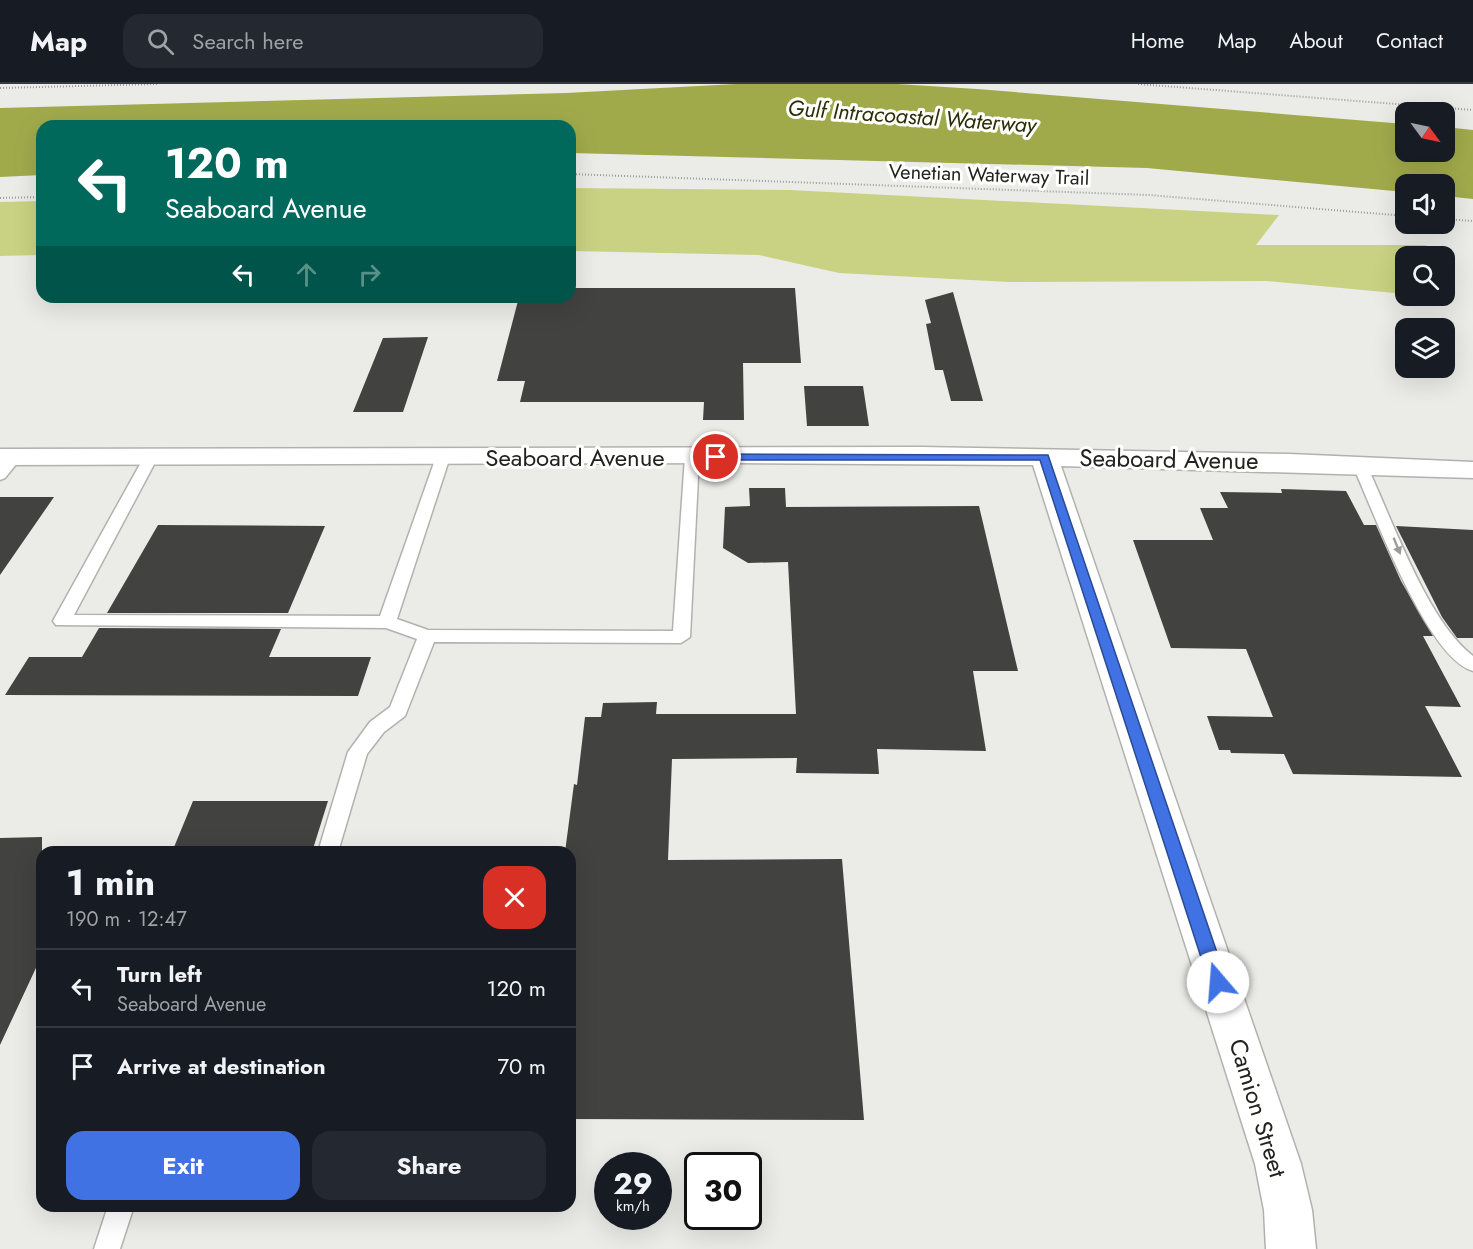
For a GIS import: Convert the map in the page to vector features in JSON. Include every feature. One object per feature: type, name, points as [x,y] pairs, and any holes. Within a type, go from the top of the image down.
[{"type":"street","name":"Seaboard Avenue","points":[[5,463],[151,457],[1044,457],[1359,464],[1473,470]]},
{"type":"street","name":"Camion Street","points":[[1044,457],[1278,1164],[1288,1210],[1290,1249]]},
{"type":"lane","points":[[151,457],[62,621],[387,622],[427,636],[681,637],[692,457]]},
{"type":"lane","points":[[387,622],[443,457]]},
{"type":"lane","points":[[1359,464],[1374,493],[1409,576],[1452,651],[1473,665]]},
{"type":"lane","points":[[330,846],[358,752],[376,727],[398,711],[427,636]]},
{"type":"lane","points":[[107,1249],[119,1212]]},
{"type":"path","points":[[0,88],[159,84]]},
{"type":"path","points":[[1138,84],[1473,110]]},
{"type":"path","name":"Venetian Waterway Trail","points":[[576,174],[1149,195],[1395,215]]},
{"type":"path","points":[[0,198],[36,197]]},
{"type":"path","points":[[1455,220],[1473,221]]},
{"type":"shaded area","points":[[576,188],[790,190],[1279,215],[1256,245],[1427,246],[1395,246],[1395,293],[1266,281],[1009,282],[839,273],[759,255],[576,251]]},
{"type":"shaded area","points":[[36,201],[36,255],[0,256],[0,202]]},
{"type":"water","name":"Gulf Intracoastal Waterway","points":[[736,84],[897,84],[1395,123],[1395,162],[1455,162],[1455,128],[1473,130],[1473,199],[1455,197],[1455,174],[1395,174],[1395,191],[1147,168],[576,153],[576,120],[36,120],[36,175],[0,177],[0,108],[566,93]]},
{"type":"building","points":[[576,288],[795,288],[801,363],[743,363],[744,420],[703,420],[704,402],[520,402],[525,381],[497,381],[517,303],[576,303]]},
{"type":"building","points":[[953,292],[983,401],[951,401],[943,370],[935,370],[926,324],[931,323],[925,300]]},
{"type":"building","points":[[428,337],[403,412],[353,412],[383,338]]},
{"type":"building","points":[[804,386],[863,386],[869,426],[807,426]]},
{"type":"building","points":[[749,488],[785,488],[786,507],[979,506],[1018,671],[973,671],[986,751],[877,749],[879,774],[796,773],[797,758],[672,759],[668,860],[842,859],[864,1120],[576,1119],[576,846],[566,846],[574,784],[577,785],[585,717],[601,717],[603,703],[657,702],[656,714],[796,714],[788,562],[748,563],[723,548],[725,507],[750,506]]},
{"type":"building","points":[[1281,489],[1346,491],[1364,525],[1376,525],[1401,581],[1433,636],[1423,636],[1461,707],[1425,706],[1462,777],[1293,774],[1284,754],[1231,753],[1230,750],[1219,750],[1207,716],[1273,717],[1246,649],[1171,648],[1133,540],[1213,540],[1200,508],[1228,508],[1220,492],[1282,493]]},
{"type":"building","points":[[0,497],[54,497],[0,575]]},
{"type":"building","points":[[158,525],[325,526],[288,613],[107,613]]},
{"type":"building","points":[[1396,526],[1473,530],[1473,638],[1457,638],[1442,617]]},
{"type":"building","points":[[99,628],[281,629],[269,657],[371,657],[358,696],[5,695],[29,657],[82,657]]},
{"type":"building","points":[[193,801],[328,801],[314,846],[174,846]]},
{"type":"building","points":[[42,837],[42,846],[36,846],[36,968],[0,1045],[0,838]]},
{"type":"route","points":[[716,457],[1044,457],[1055,483],[1218,982]]}]
